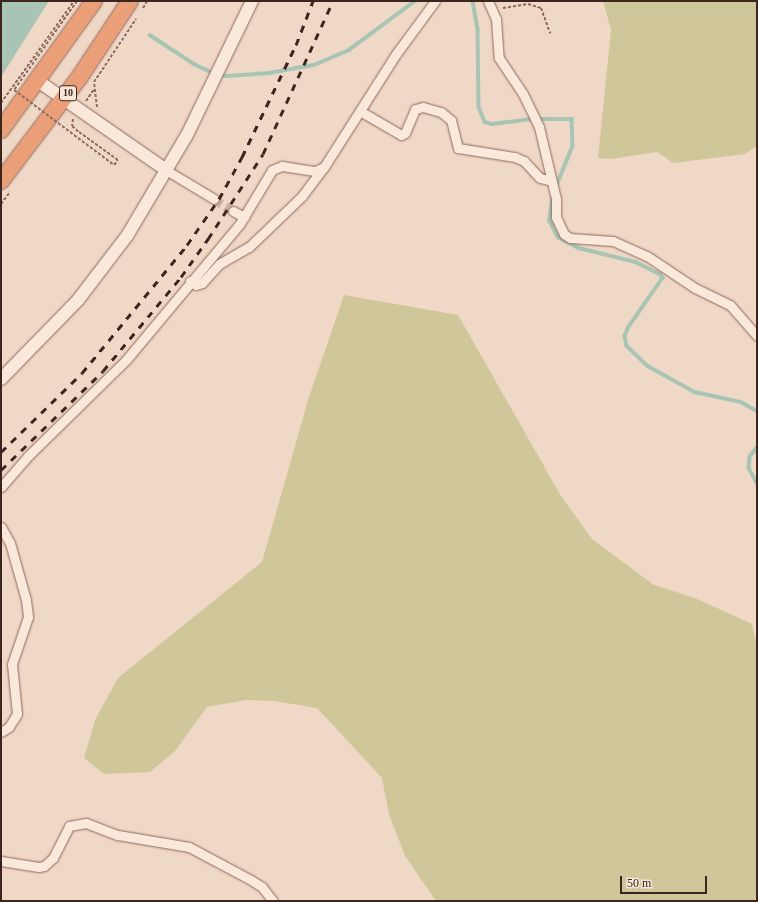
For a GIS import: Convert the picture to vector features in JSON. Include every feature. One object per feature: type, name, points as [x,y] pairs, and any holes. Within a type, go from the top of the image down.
[{"type":"highway","points":[[1,130],[38,81],[94,1]]},
{"type":"highway","name":"10","points":[[8,183],[130,1]]},
{"type":"street","points":[[1,379],[90,286],[126,236],[166,170],[201,107],[252,1]]},
{"type":"street","points":[[190,281],[196,285],[202,283],[220,264],[249,247],[302,196],[324,167],[360,111],[435,1]]},
{"type":"street","points":[[488,1],[496,20]]},
{"type":"street","points":[[496,5],[499,58],[534,113],[543,140],[556,199],[556,217],[559,227],[567,237],[613,241],[647,256],[695,288],[730,305],[757,336]]},
{"type":"street","points":[[38,81],[166,170],[214,199]]},
{"type":"street","points":[[360,111],[401,135],[405,133],[415,109],[423,107],[441,112],[451,120],[458,148],[515,157],[524,161],[540,178],[552,181]]},
{"type":"street","points":[[1,487],[28,456],[126,360],[244,217],[272,170],[282,166],[315,171],[324,167]]},
{"type":"street","points":[[233,212],[244,217]]},
{"type":"street","points":[[1,527],[10,543],[26,600],[28,617],[12,664],[17,714],[9,727],[1,732]]},
{"type":"street","points":[[1,861],[39,867],[44,866],[53,858],[69,826],[86,823],[118,835],[188,847],[250,880],[262,888],[273,901]]},
{"type":"path","points":[[1,103],[74,1]]},
{"type":"path","points":[[72,120],[72,126],[118,160],[114,165],[14,90],[77,1]]},
{"type":"path","points":[[100,112],[94,82],[147,1]]},
{"type":"path","points":[[496,5],[535,5],[544,11],[550,32]]},
{"type":"path","points":[[68,120],[80,121]]},
{"type":"path","points":[[57,130],[65,121]]},
{"type":"path","points":[[1,204],[8,183]]},
{"type":"shaded area","points":[[1,1],[49,1],[1,77]]},
{"type":"shaded area","points":[[603,1],[757,1],[757,146],[745,154],[673,163],[657,152],[611,159],[598,158],[611,30]]},
{"type":"shaded area","points":[[344,295],[458,315],[561,496],[592,539],[654,585],[695,598],[752,624],[757,646],[757,901],[436,901],[405,856],[389,814],[382,778],[317,708],[274,701],[246,700],[207,707],[175,751],[150,772],[104,774],[84,758],[95,720],[118,678],[262,562],[309,397]]},
{"type":"waterway","points":[[150,35],[194,64],[213,73],[227,76],[269,73],[314,65],[349,50],[415,1]]},
{"type":"waterway","points":[[473,1],[478,28],[479,107],[485,122],[492,124],[530,119],[572,119],[573,146],[556,188]]},
{"type":"waterway","points":[[553,195],[550,221],[558,237],[579,248],[636,262],[660,274],[663,278],[629,327],[625,336],[627,346],[648,366],[695,392],[741,402],[757,411]]},
{"type":"waterway","points":[[757,448],[750,457],[749,468],[757,483]]},
{"type":"tunnel","points":[[214,199],[233,211]]},
{"type":"railway","points":[[1,452],[82,373],[187,245],[219,199],[242,157],[296,45],[313,1]]},
{"type":"railway","points":[[1,470],[103,371],[181,277],[208,239],[263,154],[333,1]]}]
